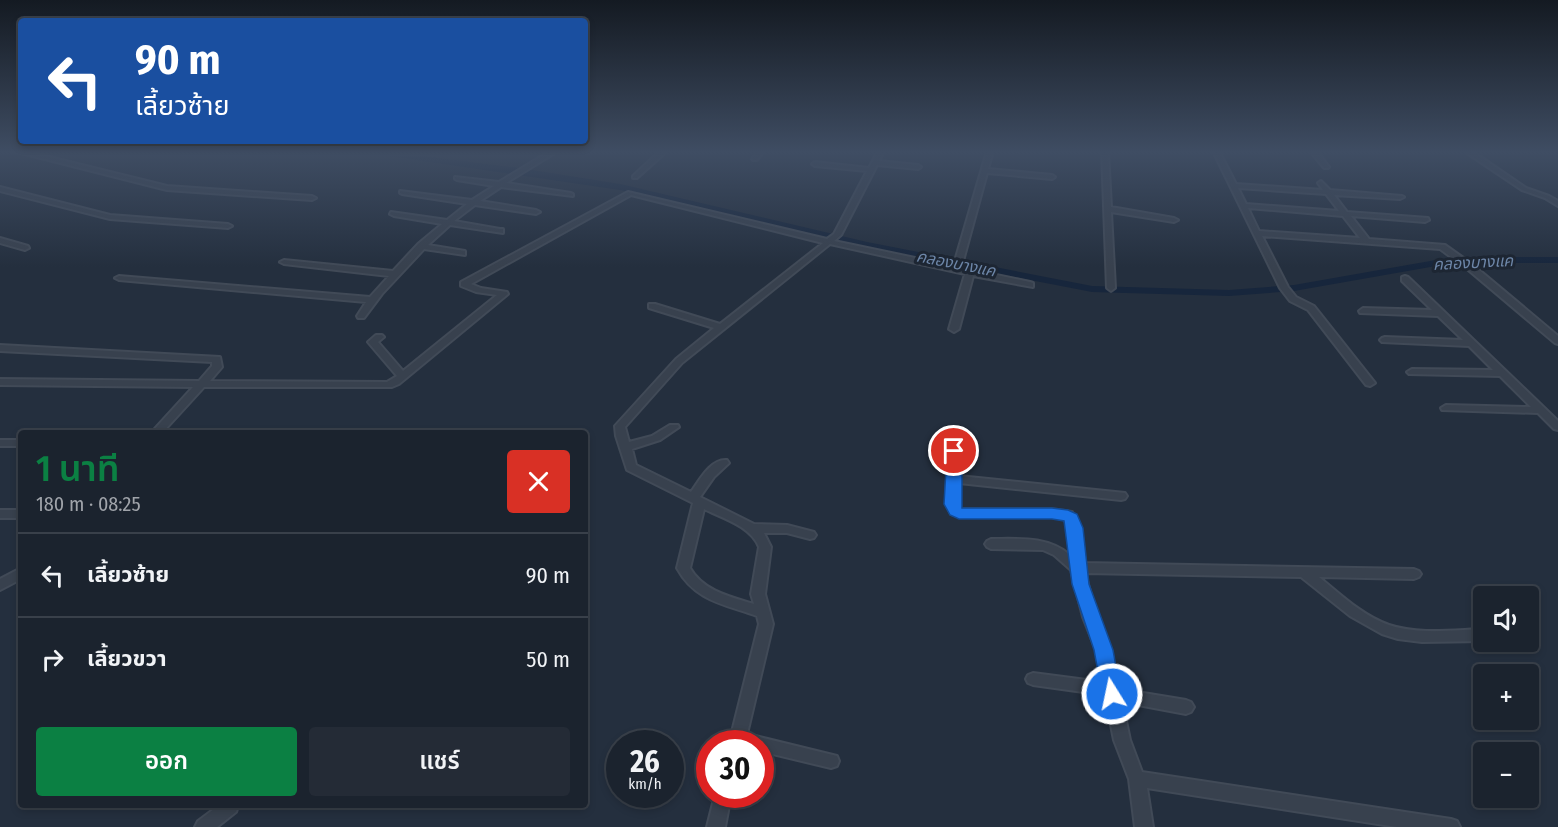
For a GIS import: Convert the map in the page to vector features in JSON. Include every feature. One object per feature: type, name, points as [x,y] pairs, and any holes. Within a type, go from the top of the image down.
[{"type":"street","points":[[2,190],[110,217],[228,226]]},
{"type":"street","points":[[190,190],[312,198]]},
{"type":"street","points":[[361,315],[421,246],[446,222],[490,190]]},
{"type":"street","points":[[531,190],[571,195]]},
{"type":"street","points":[[740,730],[766,624],[758,594],[765,547],[762,539],[752,528],[631,466],[620,426],[679,361],[837,235],[861,190]]},
{"type":"street","points":[[959,261],[979,190]]},
{"type":"street","points":[[1107,190],[1111,288]]},
{"type":"street","points":[[1237,190],[1290,295],[1311,308],[1370,383]]},
{"type":"street","points":[[1291,190],[1400,197]]},
{"type":"street","points":[[1326,190],[1366,241]]},
{"type":"street","points":[[1526,190],[1547,196],[1558,204]]},
{"type":"street","points":[[402,192],[536,212]]},
{"type":"street","points":[[0,382],[380,386],[395,382],[504,294],[479,290],[464,284],[630,193],[769,225],[829,242],[1030,285]]},
{"type":"street","points":[[1245,206],[1425,220]]},
{"type":"street","points":[[1108,209],[1174,220]]},
{"type":"street","points":[[394,214],[500,231]]},
{"type":"street","points":[[1257,232],[1449,249],[1558,341]]},
{"type":"street","points":[[0,240],[25,248]]},
{"type":"street","points":[[421,246],[462,253]]},
{"type":"street","points":[[284,262],[395,274]]},
{"type":"street","points":[[954,329],[970,272]]},
{"type":"street","points":[[118,278],[372,300]]},
{"type":"street","points":[[1405,279],[1558,427]]},
{"type":"street","points":[[652,306],[720,327]]},
{"type":"street","points":[[1363,311],[1441,314]]},
{"type":"street","points":[[379,337],[373,342],[402,376]]},
{"type":"street","points":[[1385,340],[1471,343]]},
{"type":"street","points":[[0,348],[217,359],[217,367],[159,430]]},
{"type":"street","points":[[1412,372],[1503,373]]},
{"type":"street","points":[[1446,408],[1540,410]]},
{"type":"street","points":[[626,447],[656,438],[674,427]]},
{"type":"street","points":[[0,443],[18,443]]},
{"type":"street","points":[[954,451],[952,504],[955,511],[959,513],[1068,515],[1075,528],[1077,568],[1090,616],[1103,650],[1122,740],[1137,779],[1144,827]]},
{"type":"street","points":[[723,463],[710,474],[696,501],[683,568],[694,585],[709,593],[761,612]]},
{"type":"street","points":[[953,479],[1121,496]]},
{"type":"street","points":[[0,514],[18,514]]},
{"type":"street","points":[[752,528],[779,528],[810,535]]},
{"type":"street","points":[[991,544],[1046,546],[1058,552],[1077,568],[1414,574]]},
{"type":"street","points":[[1304,572],[1366,620],[1388,630],[1409,634],[1473,635]]},
{"type":"street","points":[[0,585],[18,575]]},
{"type":"street","points":[[1033,679],[1111,691],[1186,707]]},
{"type":"street","points":[[774,748],[831,760]]},
{"type":"street","points":[[1137,779],[1451,827]]},
{"type":"street","points":[[204,827],[228,808]]},
{"type":"street","points":[[716,827],[720,808]]},
{"type":"waterway","name":"คลองบางแค","points":[[631,190],[867,245],[1092,289],[1229,293],[1294,288],[1453,260],[1558,260]]},
{"type":"route","points":[[954,451],[952,504],[955,511],[959,513],[1052,513],[1068,515],[1071,518],[1075,528],[1080,584],[1103,650],[1112,694]]}]
